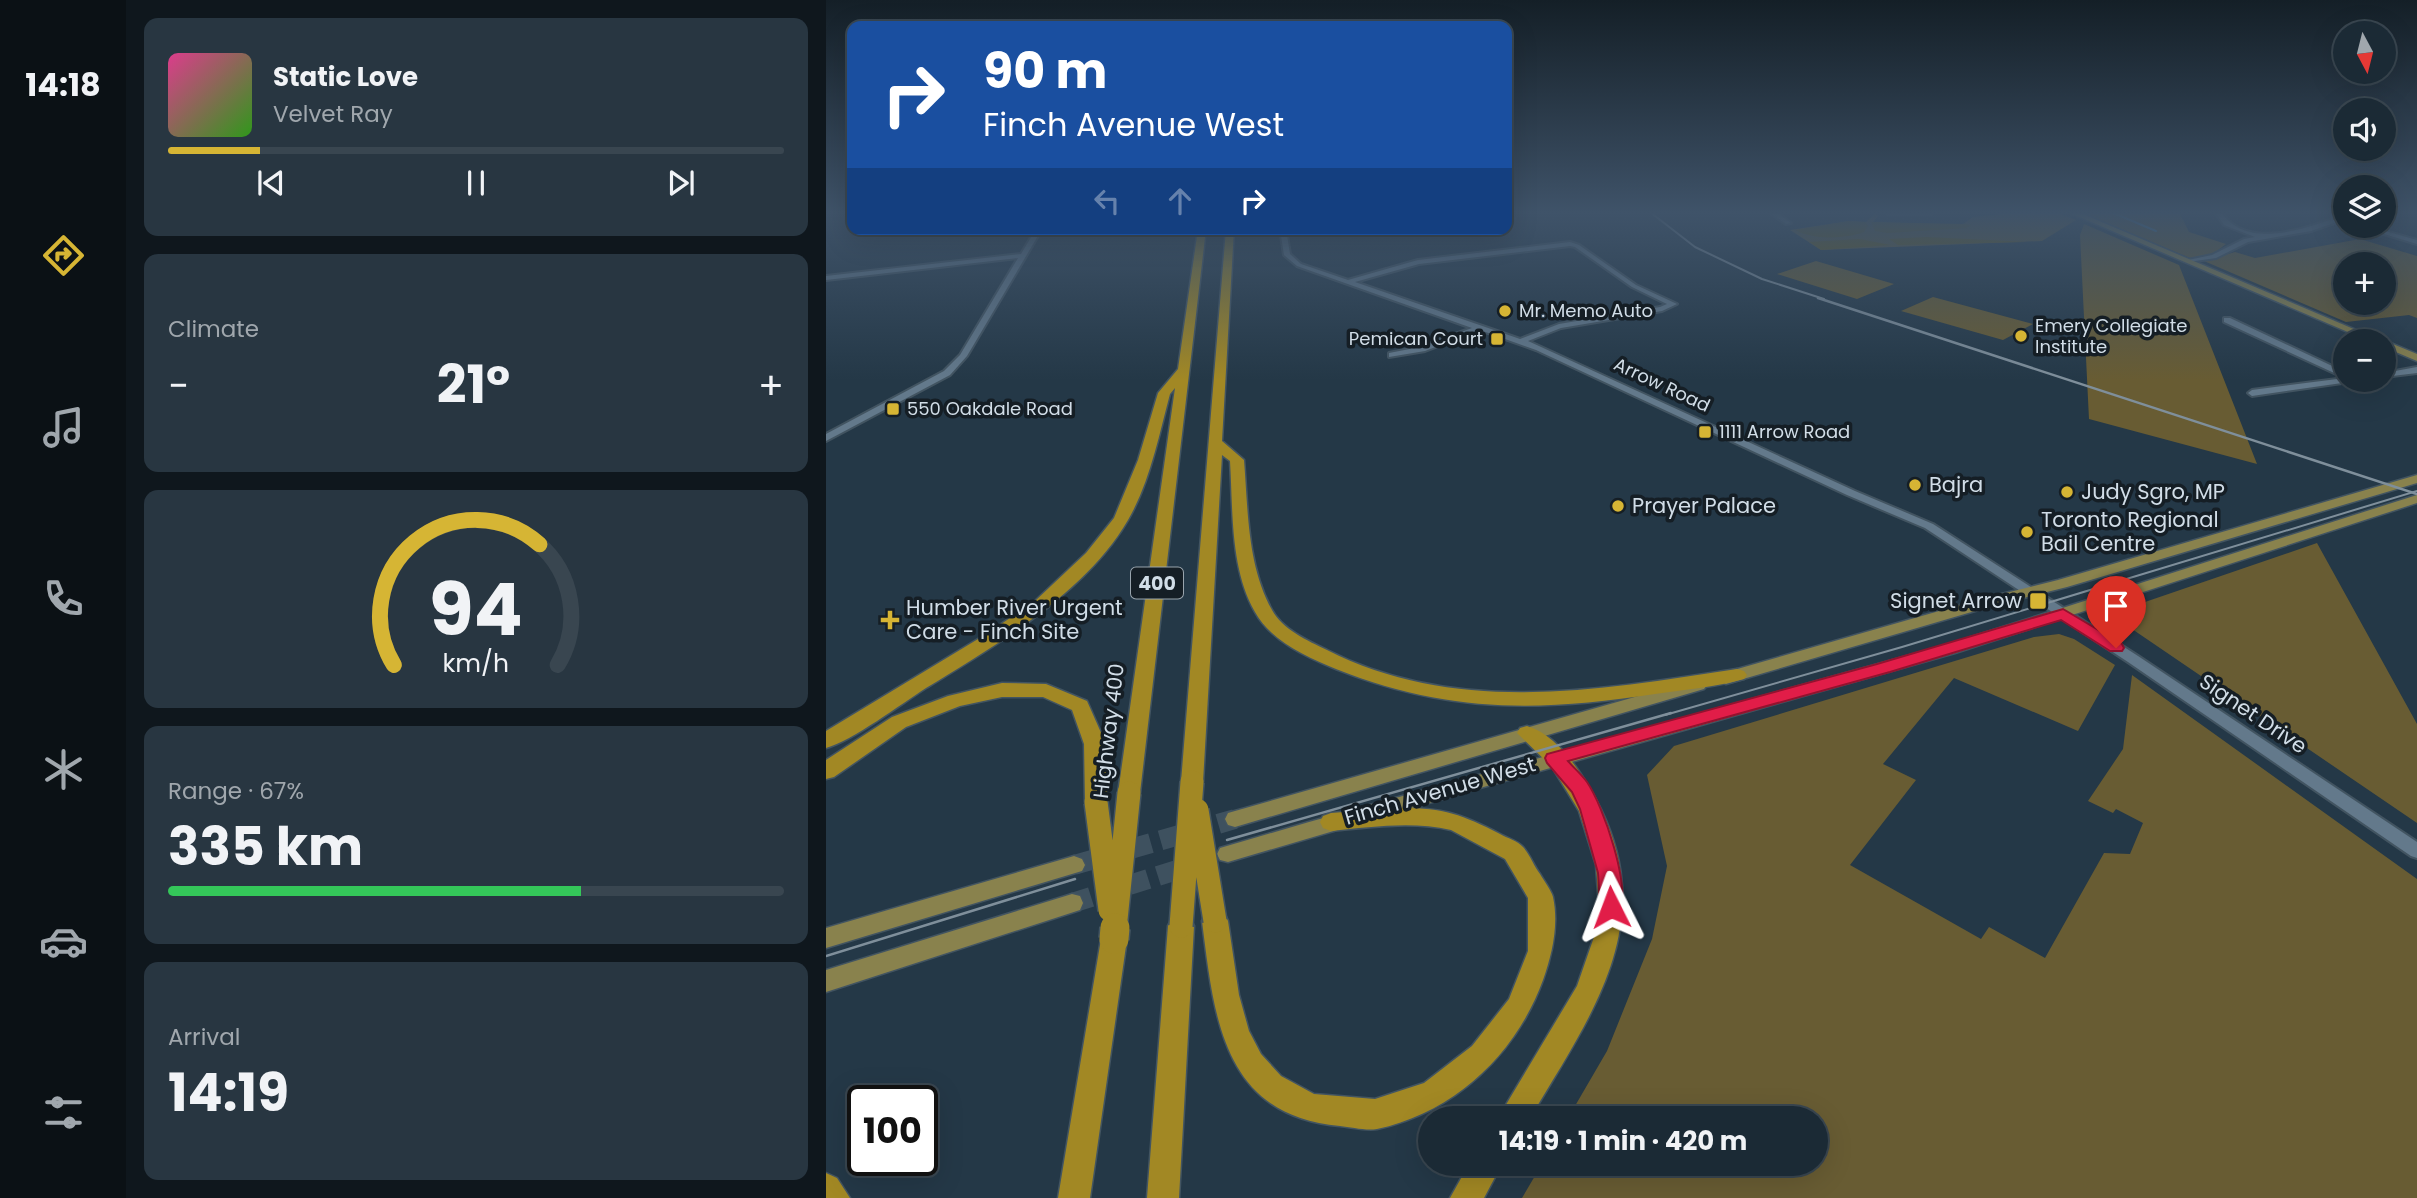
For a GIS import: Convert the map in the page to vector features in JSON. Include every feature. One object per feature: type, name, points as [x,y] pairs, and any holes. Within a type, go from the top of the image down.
[{"type":"highway","name":"Highway 400","points":[[1074,1198],[1114,939],[1129,793],[1197,268]]},
{"type":"highway","name":"400","points":[[1163,1198],[1228,268]]},
{"type":"highway","points":[[826,741],[995,637],[1041,605],[1092,556],[1121,519],[1145,460],[1164,393],[1182,372]]},
{"type":"highway","points":[[1217,444],[1237,460],[1245,557],[1264,613],[1296,643],[1345,666],[1422,693],[1506,702],[1593,697],[1737,675]]},
{"type":"highway","points":[[826,771],[899,722],[955,701],[1002,691],[1046,691],[1080,706],[1095,744],[1096,802],[1114,939]]},
{"type":"highway","points":[[1521,1106],[1560,1043],[1591,982],[1605,944],[1611,907],[1609,873],[1591,809],[1580,787],[1543,743],[1527,733]]},
{"type":"highway","points":[[1192,782],[1228,1004],[1237,1037],[1250,1063],[1268,1084],[1287,1098],[1325,1113],[1371,1115],[1408,1106],[1442,1091],[1471,1070],[1494,1046],[1512,1021],[1541,959],[1545,936],[1544,910],[1533,880],[1519,858],[1502,843],[1481,831],[1457,822],[1403,817],[1331,822]]},
{"type":"highway","points":[[1466,1198],[1479,1176]]},
{"type":"highway","points":[[826,1189],[834,1198]]},
{"type":"main road","points":[[2206,268],[2349,329]]},
{"type":"main road","points":[[2396,349],[2417,358]]},
{"type":"main road","name":"Finch Avenue West","points":[[1235,819],[1987,602],[2029,593],[2417,479]]},
{"type":"main road","name":"Finch Avenue West","points":[[1228,854],[1554,758],[1883,668],[2063,614],[2417,499]]},
{"type":"main road","points":[[826,938],[1074,865]]},
{"type":"main road","points":[[826,981],[1072,903]]},
{"type":"street","points":[[826,278],[916,268]]},
{"type":"street","points":[[826,438],[947,373],[963,356],[1016,268]]},
{"type":"street","name":"Arrow Road","points":[[1312,268],[1522,341],[1661,402],[1851,493],[1929,526],[2063,614]]},
{"type":"street","points":[[1348,282],[1398,268]]},
{"type":"street","points":[[1522,341],[1559,326],[1662,309],[1673,304],[1634,286],[1608,268]]},
{"type":"street","points":[[2227,320],[2333,369]]},
{"type":"street","points":[[1392,355],[1422,349],[1481,327]]},
{"type":"street","points":[[2396,373],[2417,370]]},
{"type":"street","points":[[2252,393],[2333,382]]},
{"type":"street","name":"Signet Drive","points":[[2063,614],[2417,851]]},
{"type":"shaded area","points":[[1795,268],[1839,268],[1894,284],[1857,299],[1777,274]]},
{"type":"shaded area","points":[[2082,268],[2180,268],[2257,464],[2089,419]]},
{"type":"shaded area","points":[[2220,268],[2333,268],[2333,315],[2396,315],[2396,268],[2417,268],[2417,318],[2409,315],[2346,322]]},
{"type":"shaded area","points":[[1933,297],[2033,324],[2003,340],[1901,311]]},
{"type":"shaded area","points":[[2317,543],[2417,724],[2417,823],[2110,614]]},
{"type":"shaded area","points":[[2059,634],[2074,639],[2115,665],[2078,731],[1954,678],[1883,764],[1916,780],[1850,865],[1981,939],[1989,927],[2045,958],[2104,853],[2130,854],[2143,823],[2116,809],[2113,813],[2088,801],[2123,749],[2132,675],[2417,879],[2417,1198],[1522,1198],[1535,1176],[1828,1176],[1828,1106],[1575,1106],[1607,1051],[1652,939],[1667,866],[1647,775],[1674,746],[2034,637]]},
{"type":"tunnel","points":[[1074,865],[1235,819]]},
{"type":"tunnel","points":[[1072,903],[1193,865]]},
{"type":"tram line","points":[[1665,715],[1902,647],[2417,491]]},
{"type":"tram line","points":[[1227,840],[1671,713]]},
{"type":"tram line","points":[[826,956],[1075,879]]},
{"type":"railway","points":[[1739,268],[1762,279],[1824,299]]},
{"type":"railway","points":[[1818,298],[2417,494]]},
{"type":"place","name":"Mr. Memo Auto","points":[[1505,311]]},
{"type":"place","name":"Emery Collegiate Institute","points":[[2021,336]]},
{"type":"place","name":"Pemican Court","points":[[1497,339]]},
{"type":"place","name":"550 Oakdale Road","points":[[893,409]]},
{"type":"place","name":"1111 Arrow Road","points":[[1705,432]]},
{"type":"place","name":"Bajra","points":[[1915,485]]},
{"type":"place","name":"Judy Sgro, MP","points":[[2067,492]]},
{"type":"place","name":"Prayer Palace","points":[[1618,506]]},
{"type":"place","name":"Toronto Regional Bail Centre","points":[[2027,532]]},
{"type":"place","name":"Signet Arrow","points":[[2038,601]]},
{"type":"place","name":"Humber River Urgent Care - Finch Site","points":[[890,620]]},
{"type":"route","points":[[1611,907],[1609,873],[1602,839],[1591,809],[1580,787],[1554,758],[1883,668],[2063,614],[2116,648]]}]
